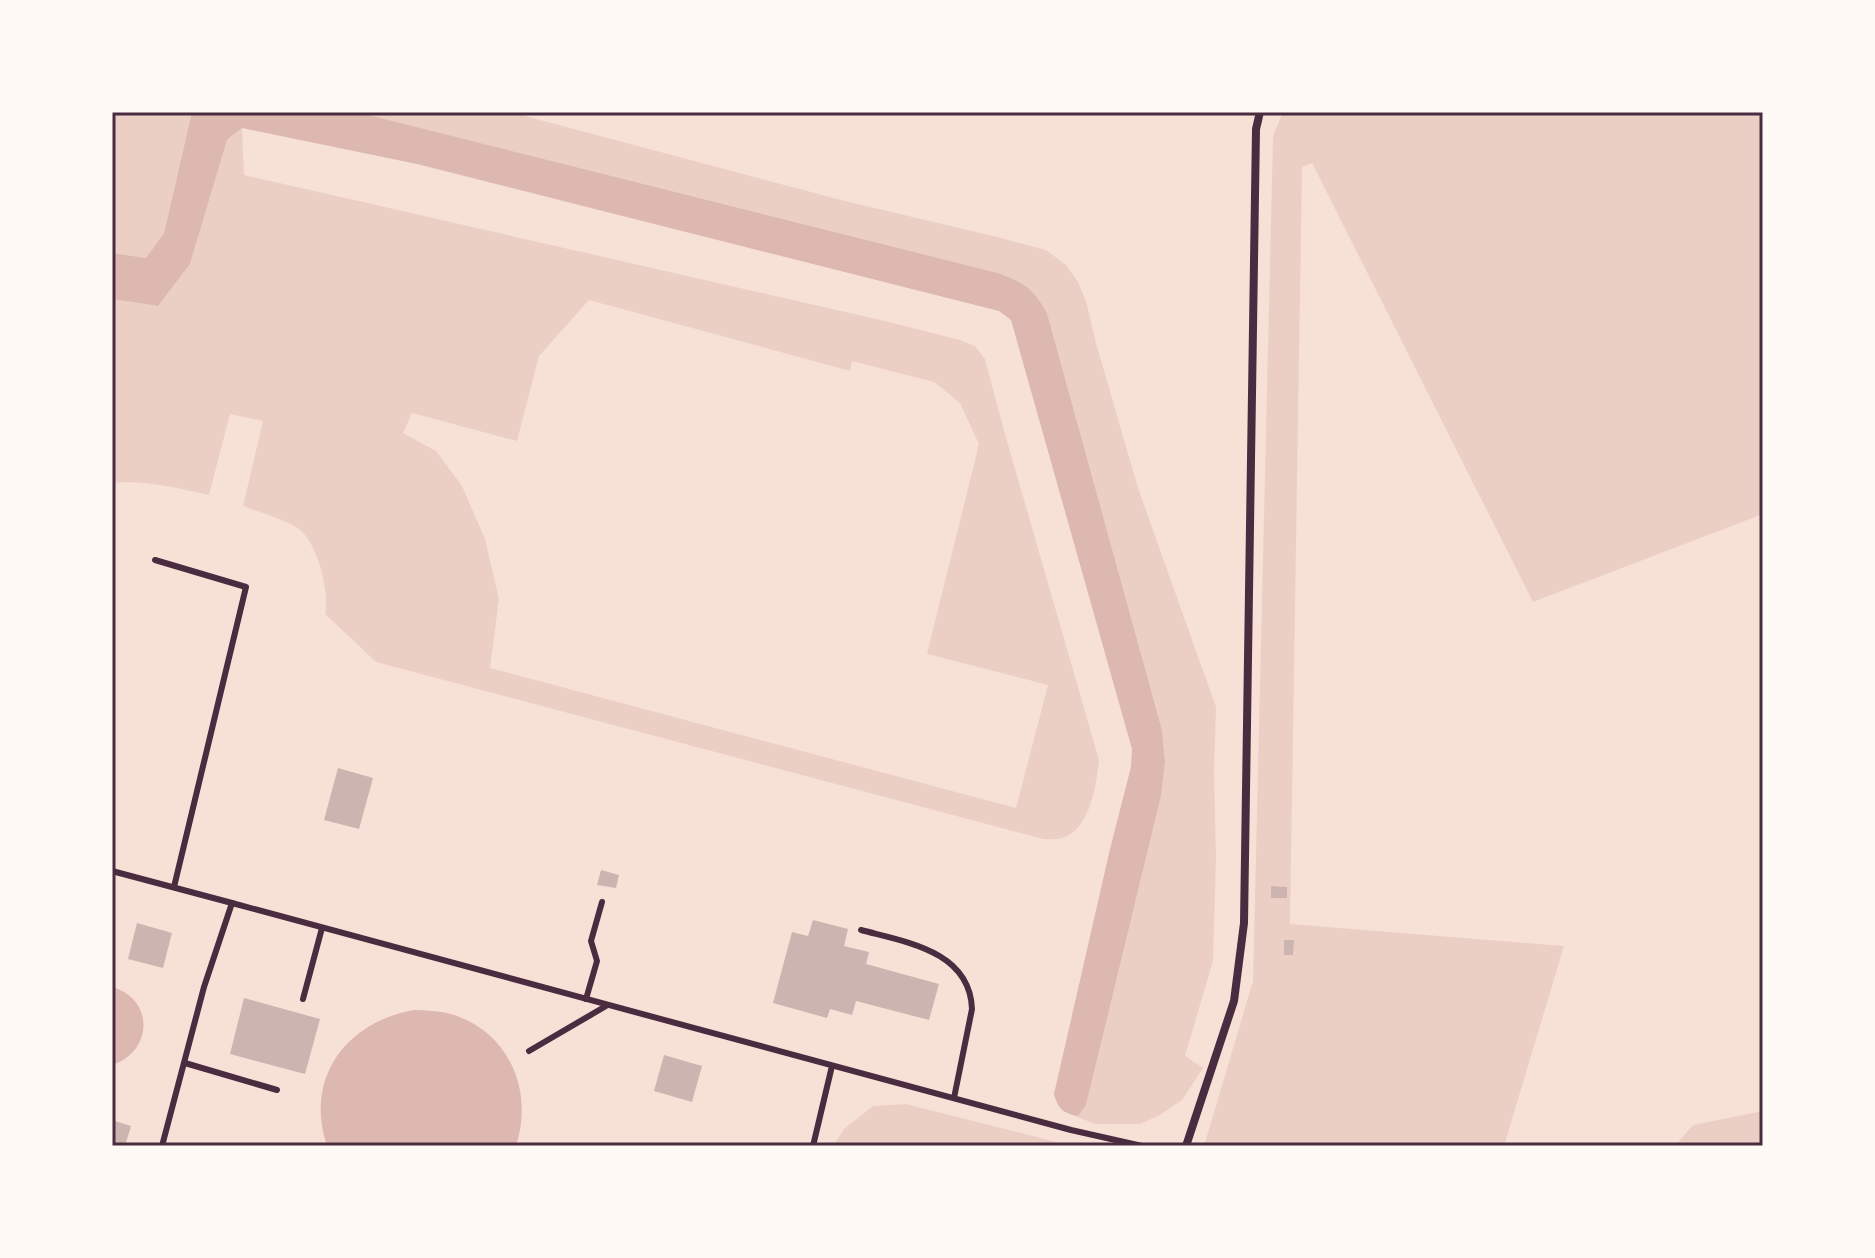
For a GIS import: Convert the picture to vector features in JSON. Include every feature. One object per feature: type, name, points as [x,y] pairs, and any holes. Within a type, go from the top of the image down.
[{"type":"street","points":[[1186,1146],[1234,1001],[1244,923],[1256,129],[1260,112]]},
{"type":"lane","points":[[155,560],[246,587],[174,887]]},
{"type":"lane","points":[[112,871],[1071,1130],[1142,1146]]},
{"type":"lane","points":[[586,999],[597,961],[591,941],[602,902]]},
{"type":"lane","points":[[162,1146],[204,987],[232,903]]},
{"type":"lane","points":[[303,999],[322,928]]},
{"type":"lane","points":[[861,930],[930,950],[956,967],[966,980],[972,995],[972,1009],[954,1098]]},
{"type":"lane","points":[[529,1051],[607,1005]]},
{"type":"lane","points":[[185,1063],[277,1090]]},
{"type":"lane","points":[[813,1146],[832,1066]]},
{"type":"shaded area","points":[[112,112],[192,112],[164,233],[146,258],[112,253]]},
{"type":"shaded area","points":[[192,112],[357,112],[998,273],[1022,284],[1037,297],[1047,313],[1162,730],[1165,762],[1161,796],[1086,1105],[1078,1116],[1062,1110],[1054,1094],[1131,767],[1132,749],[1011,320],[999,311],[417,164],[242,128],[227,140],[190,264],[158,306],[112,299],[112,253],[146,258],[164,233]]},
{"type":"shaded area","points":[[357,112],[510,112],[845,201],[1046,250],[1066,265],[1086,301],[1138,488],[1216,707],[1213,961],[1185,1056],[1203,1068],[1182,1100],[1140,1124],[1095,1124],[1070,1114],[1078,1116],[1086,1105],[1161,796],[1165,762],[1162,730],[1047,313],[1037,297],[1022,284],[998,273]]},
{"type":"shaded area","points":[[1283,112],[1763,112],[1763,514],[1533,602],[1312,163],[1302,167],[1290,924],[1564,946],[1504,1146],[1204,1146],[1253,981],[1273,136]]},
{"type":"shaded area","points":[[242,128],[244,175],[885,321],[975,346],[985,359],[1099,760],[1090,805],[1080,826],[1062,838],[1043,839],[376,662],[325,614],[324,580],[316,554],[303,533],[284,521],[243,506],[263,421],[230,414],[209,495],[149,484],[112,483],[112,299],[158,306],[190,264],[227,140]],"holes":[[[589,300],[850,371],[852,361],[934,382],[960,403],[979,444],[927,654],[1048,685],[1016,808],[490,668],[499,599],[485,539],[462,486],[436,451],[403,433],[412,413],[517,441],[539,356]]]},
{"type":"shaded area","points":[[112,987],[136,1002],[144,1026],[135,1049],[112,1065]]},
{"type":"shaded area","points":[[414,1010],[451,1014],[471,1022],[502,1049],[519,1085],[522,1105],[516,1146],[327,1146],[321,1121],[321,1098],[326,1076],[336,1057],[368,1027],[390,1016]]},
{"type":"shaded area","points":[[906,1104],[1072,1146],[833,1146],[844,1129],[873,1106]]},
{"type":"shaded area","points":[[1763,1111],[1763,1142],[1750,1146],[1675,1146],[1693,1125]]},
{"type":"building","points":[[338,768],[373,778],[359,829],[324,820]]},
{"type":"building","points":[[601,870],[619,875],[616,888],[597,885]]},
{"type":"building","points":[[1271,886],[1287,887],[1287,898],[1271,898]]},
{"type":"building","points":[[813,920],[848,929],[844,946],[869,952],[866,964],[939,984],[929,1020],[856,1001],[852,1015],[830,1009],[827,1018],[773,1003],[792,932],[808,936]]},
{"type":"building","points":[[137,923],[172,933],[163,968],[128,959]]},
{"type":"building","points":[[1284,940],[1294,940],[1293,955],[1284,955]]},
{"type":"building","points":[[244,998],[320,1019],[305,1074],[230,1054]]},
{"type":"building","points":[[664,1055],[702,1066],[692,1102],[654,1091]]},
{"type":"building","points":[[112,1120],[131,1126],[125,1146],[112,1146]]}]
